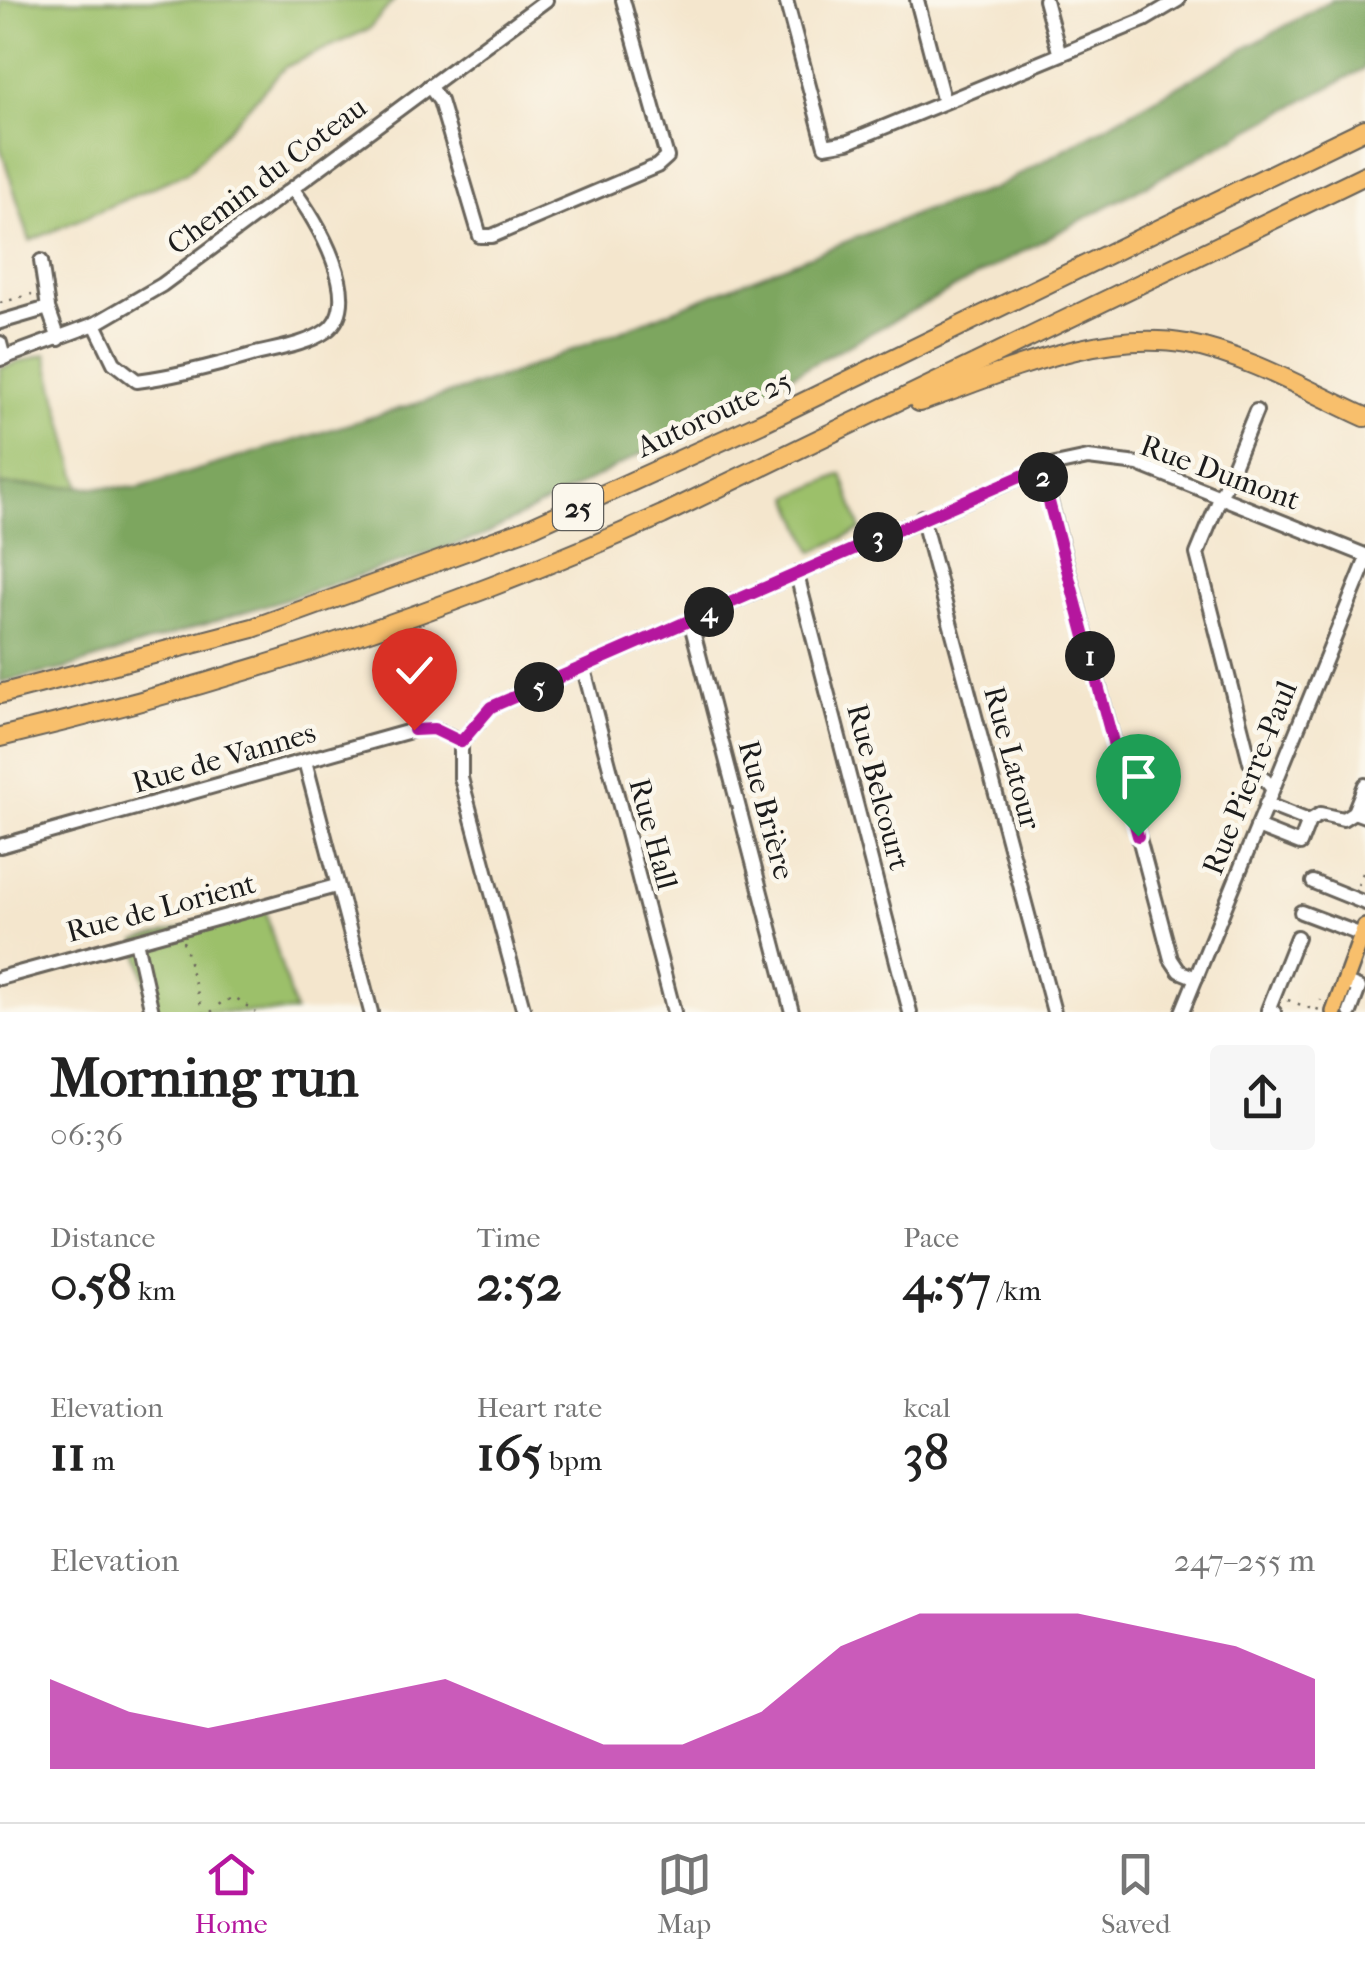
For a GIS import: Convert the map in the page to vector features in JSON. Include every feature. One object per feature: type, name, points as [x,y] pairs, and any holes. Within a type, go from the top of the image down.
[{"type":"highway","name":"Autoroute 25","points":[[0,694],[253,628],[526,529],[761,423],[1365,127]]},
{"type":"highway","name":"25","points":[[0,737],[240,675],[469,597],[632,529],[1365,175]]},
{"type":"highway","points":[[847,426],[1052,358],[1144,341],[1190,345],[1234,358],[1365,417]]},
{"type":"main road","points":[[1334,1012],[1356,986],[1363,931]]},
{"type":"street","name":"Chemin du Coteau","points":[[2,358],[95,324],[162,285],[294,191],[546,0]]},
{"type":"street","points":[[429,86],[440,102],[480,236],[492,236],[657,166],[667,157],[623,0]]},
{"type":"street","points":[[786,0],[825,146],[848,142],[1144,20],[1176,1]]},
{"type":"street","points":[[917,0],[943,100]]},
{"type":"street","points":[[1045,0],[1060,52]]},
{"type":"street","points":[[95,324],[114,363],[138,381],[172,377],[298,343],[328,330],[342,304],[338,269],[294,191]]},
{"type":"street","points":[[40,261],[48,308],[60,339]]},
{"type":"street","points":[[0,322],[48,308]]},
{"type":"street","points":[[0,343],[2,358]]},
{"type":"street","points":[[1256,411],[1198,544],[1198,568],[1250,762],[1272,786]]},
{"type":"street","name":"Rue Dumont","points":[[461,742],[491,707],[922,517],[1040,468],[1088,458],[1138,464],[1365,555]]},
{"type":"street","points":[[1040,468],[1170,959],[1180,971],[1196,978]]},
{"type":"street","name":"Rue Latour","points":[[922,517],[1054,1012]]},
{"type":"street","name":"Rue Pierre-Paul","points":[[1182,1012],[1365,564]]},
{"type":"street","name":"Rue Belcourt","points":[[797,575],[910,1012]]},
{"type":"street","name":"Rue Brière","points":[[690,620],[792,1012]]},
{"type":"street","name":"Rue Hall","points":[[584,669],[674,1012]]},
{"type":"street","name":"Rue de Vannes","points":[[0,846],[414,730],[434,729],[461,742]]},
{"type":"street","points":[[461,742],[461,778],[524,1012]]},
{"type":"street","points":[[305,761],[372,1012]]},
{"type":"street","points":[[1257,827],[1300,844],[1309,821],[1317,814],[1338,820],[1360,814],[1365,785]]},
{"type":"street","points":[[1266,804],[1309,821]]},
{"type":"street","points":[[1313,882],[1365,903]]},
{"type":"street","name":"Rue de Lorient","points":[[0,978],[336,886]]},
{"type":"street","points":[[1301,912],[1363,931]]},
{"type":"street","points":[[1274,1012],[1268,1010],[1297,937]]},
{"type":"street","points":[[136,941],[152,1012]]},
{"type":"street","points":[[1350,1012],[1356,986]]},
{"type":"path","points":[[0,303],[36,293]]},
{"type":"path","points":[[1359,884],[1365,868]]},
{"type":"path","points":[[180,929],[203,1012]]},
{"type":"path","points":[[1280,996],[1313,1011],[1322,1000]]},
{"type":"path","points":[[210,1012],[224,1001],[236,998],[255,1012]]},
{"type":"green space","points":[[0,0],[394,0],[369,29],[285,67],[188,172],[30,241],[0,146]]},
{"type":"green space","points":[[1332,0],[1365,0],[1365,68],[738,404],[480,537],[65,669],[0,682],[0,485],[138,488],[507,376],[923,211],[993,189]]},
{"type":"green space","points":[[46,354],[83,499],[0,504],[0,368]]},
{"type":"green space","points":[[842,474],[861,530],[813,552],[790,497]]},
{"type":"green space","points":[[264,906],[295,1012],[152,1012],[136,941]]},
{"type":"route","points":[[414,730],[434,729],[461,742],[468,728],[491,707],[1040,468],[1138,836]]}]
